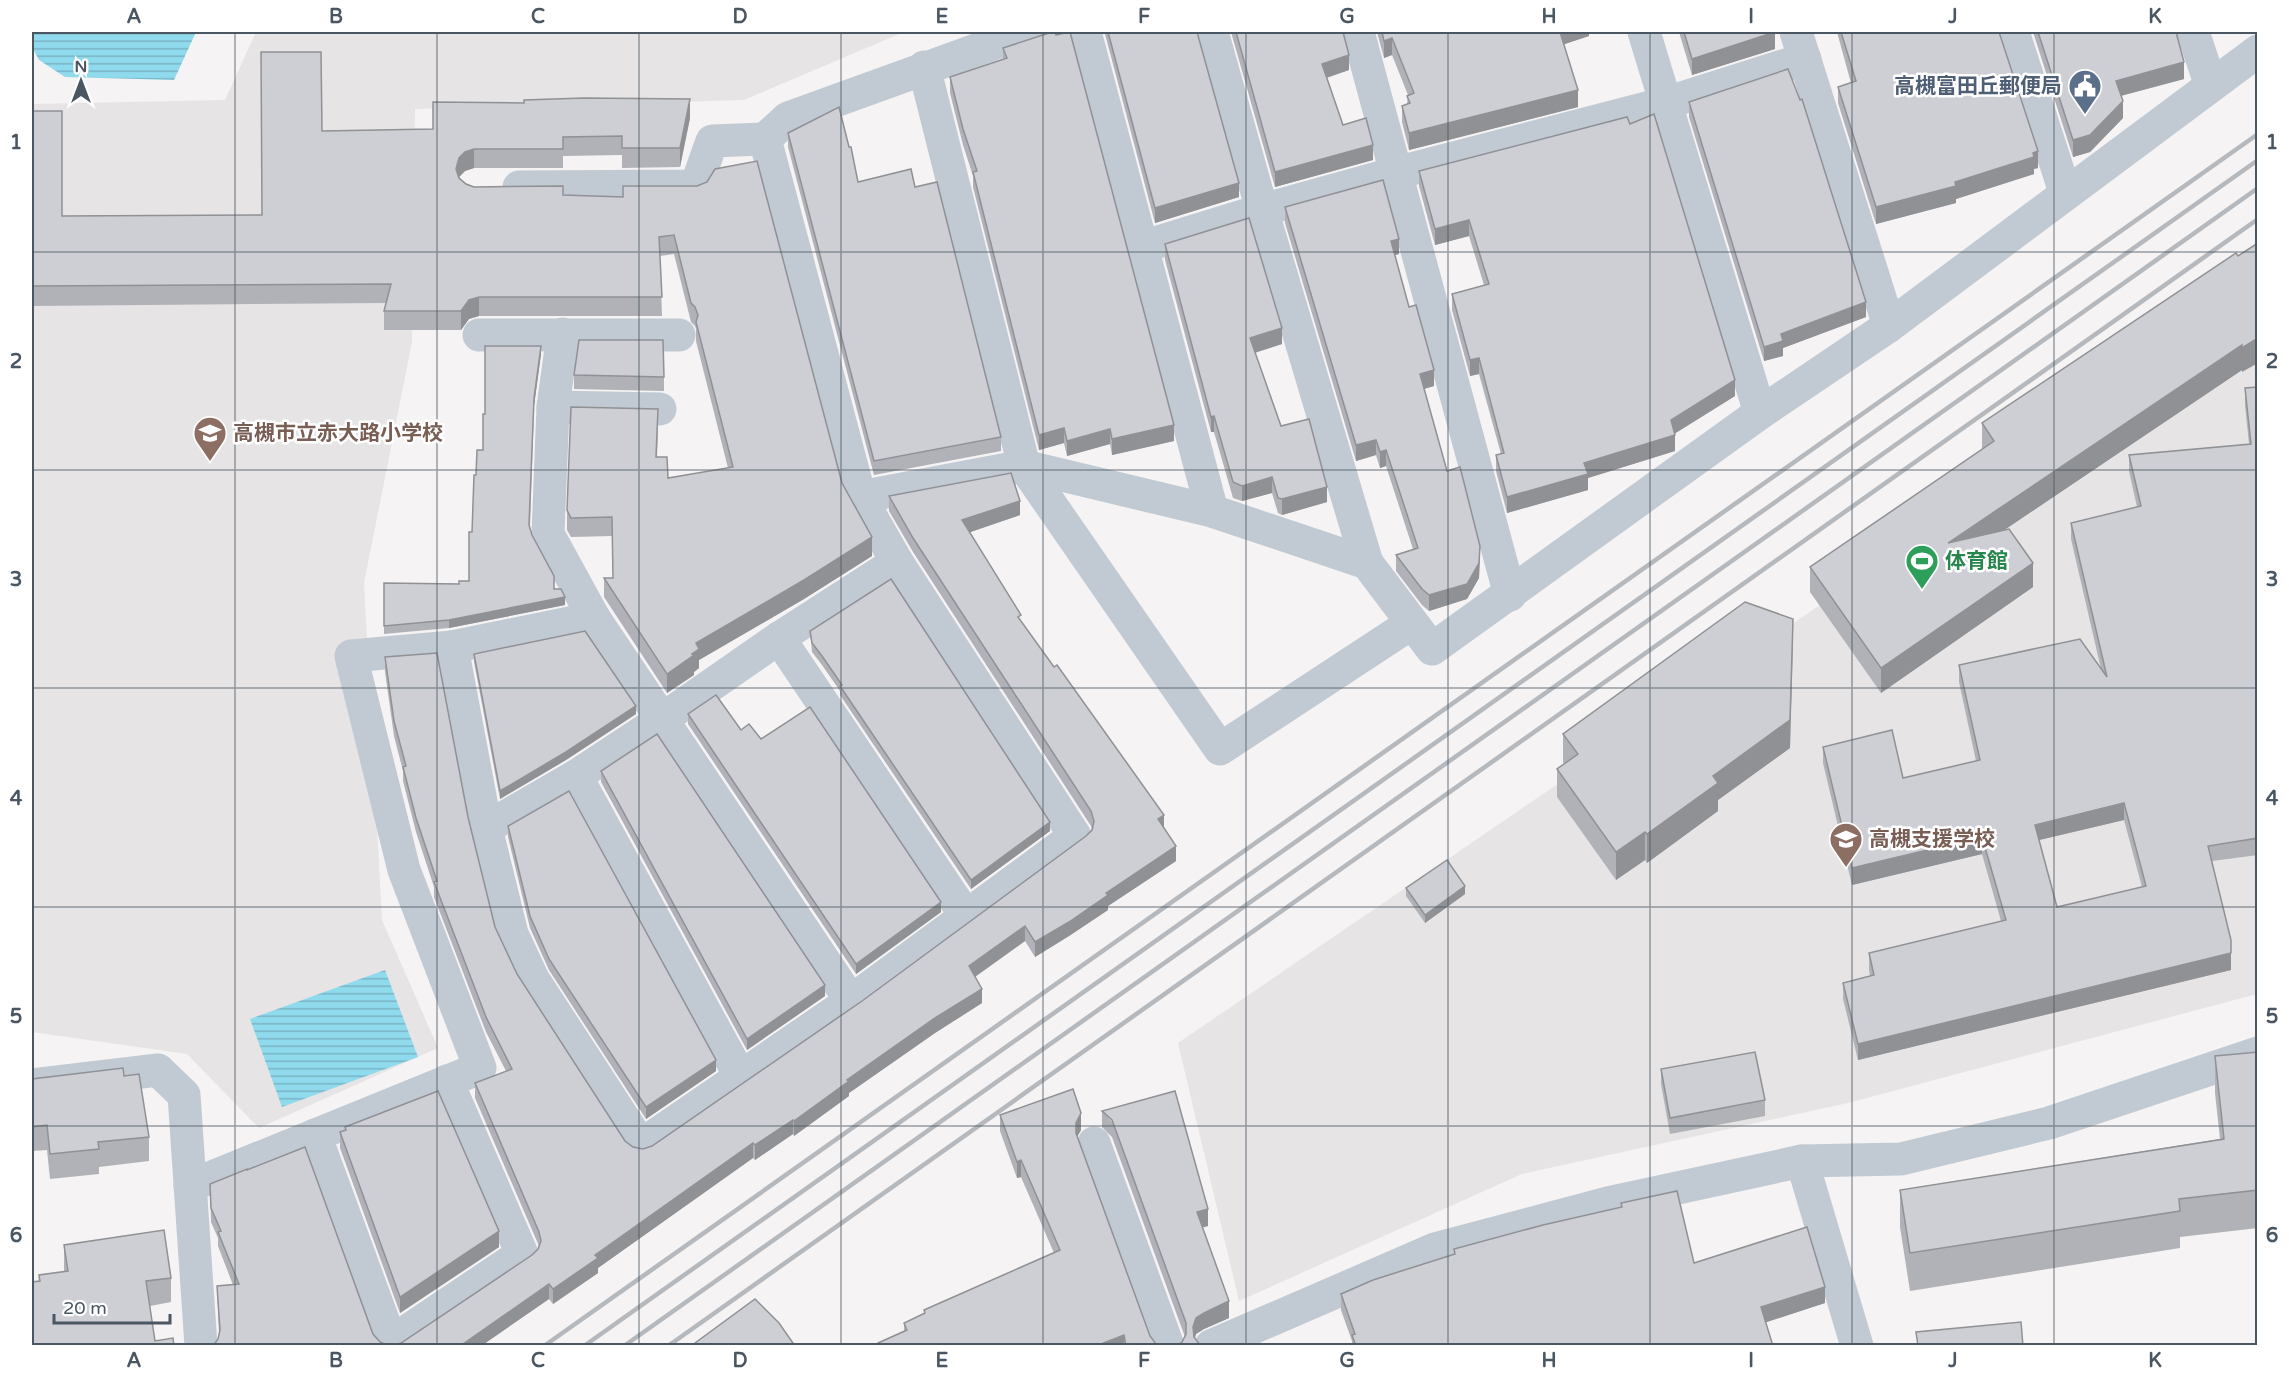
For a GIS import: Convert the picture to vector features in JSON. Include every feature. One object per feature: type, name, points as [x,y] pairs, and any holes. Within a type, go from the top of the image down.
[{"type":"street","points":[[487,187],[696,186],[712,141],[765,139],[788,118],[924,67],[978,40],[1026,32]]},
{"type":"street","points":[[1085,32],[1212,511]]},
{"type":"street","points":[[1212,32],[1366,563],[1432,649],[1760,413],[1888,326],[2065,192],[2258,51]]},
{"type":"street","points":[[1358,32],[1510,595]]},
{"type":"street","points":[[1644,32],[1760,413]]},
{"type":"street","points":[[2013,32],[2065,192]]},
{"type":"street","points":[[2193,32],[2211,87]]},
{"type":"street","points":[[1142,247],[1262,210],[1396,173],[1666,103],[1800,45],[1888,326]]},
{"type":"street","points":[[924,67],[1024,466],[1220,749],[1412,623]]},
{"type":"street","points":[[452,647],[486,828],[512,934],[532,979],[641,1145],[851,1001],[1075,836],[897,562],[861,496],[765,139]]},
{"type":"street","points":[[563,334],[553,407],[548,534],[594,618],[851,1001]]},
{"type":"street","points":[[479,335],[679,335]]},
{"type":"street","points":[[553,407],[660,409]]},
{"type":"street","points":[[861,496],[1024,466],[1212,511],[1366,563]]},
{"type":"street","points":[[486,828],[576,776],[779,638],[897,562]]},
{"type":"street","points":[[190,1186],[480,1068],[404,870],[351,656],[452,647],[594,618]]},
{"type":"street","points":[[779,638],[966,916]]},
{"type":"street","points":[[576,776],[740,1076]]},
{"type":"street","points":[[1210,1346],[1259,1336],[1435,1249],[1608,1203],[1802,1161],[1901,1159],[2049,1123],[2258,1053]]},
{"type":"street","points":[[32,1084],[158,1070],[184,1095],[201,1346]]},
{"type":"street","points":[[315,1135],[391,1342],[522,1254],[447,1081]]},
{"type":"street","points":[[1094,1143],[1168,1346]]},
{"type":"street","points":[[1802,1161],[1857,1346]]},
{"type":"shaded area","name":"高槻市立赤大路小学校","points":[[256,32],[904,32],[744,100],[415,109],[412,342],[364,583],[382,920],[438,1048],[259,1128],[187,1054],[32,1032],[32,104],[225,100]]},
{"type":"shaded area","name":"高槻支援学校","points":[[2257,298],[2257,994],[1848,1103],[1522,1174],[1239,1301],[1178,1043],[1961,509]]},
{"type":"water","points":[[32,32],[196,32],[174,80],[65,77],[39,60],[32,47]]},
{"type":"water","points":[[385,970],[418,1057],[282,1107],[250,1019]]},
{"type":"building","points":[[1052,32],[1056,35],[1070,32],[1174,425],[1112,439],[1110,429],[1067,441],[1064,428],[1039,435],[973,172],[977,171],[963,129],[950,77],[1007,58],[1003,48]]},
{"type":"building","points":[[1108,32],[1197,32],[1239,183],[1155,208]]},
{"type":"building","points":[[1236,32],[1343,32],[1349,55],[1322,64],[1343,125],[1366,118],[1373,145],[1275,172]]},
{"type":"building","points":[[1382,32],[1560,32],[1578,90],[1409,133],[1402,106],[1410,103],[1407,96],[1414,93],[1392,38],[1384,41]]},
{"type":"building","points":[[1684,32],[1775,32],[1692,59]]},
{"type":"building","points":[[1841,32],[1999,32],[2038,151],[2033,153],[2034,157],[1955,182],[1956,186],[1876,207],[1838,87],[1856,81]]},
{"type":"building","points":[[2038,32],[2176,32],[2184,62],[2116,81],[2123,101],[2090,135],[2073,140]]},
{"type":"building","points":[[261,52],[321,52],[322,131],[433,129],[433,102],[524,103],[524,100],[584,98],[690,99],[680,148],[622,148],[622,136],[563,137],[563,149],[474,149],[465,152],[459,158],[456,169],[459,178],[474,187],[563,186],[563,195],[623,197],[623,186],[697,186],[707,182],[715,169],[757,161],[842,483],[872,537],[696,643],[699,649],[692,654],[694,655],[667,674],[604,578],[613,578],[612,517],[571,518],[567,510],[571,407],[658,409],[656,457],[667,457],[668,478],[733,467],[696,322],[698,315],[691,303],[674,235],[659,237],[662,297],[479,297],[469,300],[461,311],[384,311],[391,284],[32,286],[32,111],[62,111],[62,216],[262,215]]},
{"type":"building","points":[[1788,69],[1800,100],[1802,99],[1866,302],[1781,334],[1783,341],[1764,347],[1689,102]]},
{"type":"building","points":[[839,107],[849,147],[851,147],[858,182],[911,169],[915,187],[937,182],[1001,437],[874,461],[788,133]]},
{"type":"building","points":[[1654,114],[1735,380],[1671,420],[1675,435],[1584,463],[1588,474],[1507,497],[1496,455],[1504,453],[1479,358],[1470,360],[1452,294],[1489,284],[1469,220],[1435,229],[1419,171],[1627,117],[1630,124]]},
{"type":"building","points":[[1383,180],[1399,239],[1391,241],[1409,307],[1416,305],[1434,370],[1420,374],[1447,471],[1460,467],[1480,546],[1479,563],[1467,584],[1429,595],[1396,555],[1418,548],[1386,450],[1380,452],[1376,440],[1356,445],[1285,207]]},
{"type":"building","points":[[1249,218],[1282,328],[1250,338],[1281,426],[1309,419],[1327,487],[1282,499],[1278,498],[1272,477],[1242,486],[1233,482],[1214,416],[1211,417],[1165,244]]},
{"type":"building","points":[[2258,243],[2258,338],[2242,348],[2242,345],[1948,543],[2009,529],[2033,563],[1881,668],[1810,567],[1994,441],[1982,423],[2236,253],[2238,256]]},
{"type":"building","points":[[579,340],[663,340],[664,377],[574,375]]},
{"type":"building","points":[[485,346],[541,346],[534,398],[529,525],[554,576],[554,589],[561,589],[565,597],[449,620],[384,626],[384,583],[459,584],[459,581],[469,581],[469,532],[472,532],[474,475],[476,475],[477,450],[483,450]]},
{"type":"building","points":[[2258,387],[2258,838],[2208,846],[2231,940],[2231,953],[1858,1044],[1843,983],[1874,975],[1869,953],[2006,920],[1982,837],[1852,868],[1823,747],[1892,730],[1903,778],[1980,760],[1959,665],[2080,639],[2107,677],[2071,523],[2141,506],[2129,455],[2251,444],[2245,388]],"holes":[[[2124,803],[2146,886],[2057,907],[2035,825]]]},
{"type":"building","points":[[1011,473],[1020,501],[962,520],[1021,615],[1018,617],[1054,667],[1057,665],[1164,815],[1158,819],[1176,846],[1106,893],[1108,895],[1069,922],[1035,942],[1025,926],[969,966],[982,989],[935,1018],[847,1080],[849,1081],[794,1121],[755,1145],[753,1143],[595,1255],[598,1258],[553,1289],[549,1284],[460,1346],[392,1346],[401,1343],[532,1255],[538,1249],[541,1241],[475,1083],[512,1069],[486,1017],[434,882],[437,881],[416,818],[403,767],[406,766],[394,721],[385,657],[437,653],[468,817],[495,927],[517,974],[625,1141],[633,1147],[643,1149],[652,1146],[862,1001],[1092,830],[1094,821],[1091,811],[913,538],[889,496]]},
{"type":"building","points":[[891,579],[1050,822],[971,880],[812,643],[810,631]]},
{"type":"building","points":[[1745,602],[1793,619],[1790,720],[1713,776],[1718,783],[1647,834],[1645,832],[1616,852],[1557,769],[1578,754],[1563,734]]},
{"type":"building","points":[[585,631],[636,706],[566,752],[500,791],[474,654]]},
{"type":"building","points":[[716,695],[741,730],[749,724],[761,739],[810,707],[941,902],[856,964],[688,714]]},
{"type":"building","points":[[657,734],[825,985],[747,1039],[601,771]]},
{"type":"building","points":[[569,791],[716,1060],[646,1107],[549,959],[530,916],[508,826]]},
{"type":"building","points":[[1447,860],[1465,886],[1425,915],[1406,888]]},
{"type":"building","points":[[1755,1052],[1765,1100],[1670,1118],[1661,1069]]},
{"type":"building","points":[[2258,1052],[2258,1190],[2179,1199],[2180,1211],[1910,1253],[1900,1190],[2224,1139],[2215,1056]]},
{"type":"building","points":[[123,1068],[124,1076],[139,1074],[149,1137],[98,1142],[99,1149],[50,1154],[47,1125],[32,1127],[32,1079]]},
{"type":"building","points":[[1073,1089],[1081,1113],[1076,1123],[1076,1133],[1150,1336],[1159,1346],[1126,1346],[1124,1335],[1096,1346],[879,1346],[878,1343],[907,1330],[904,1323],[925,1313],[924,1310],[1060,1250],[1021,1160],[1017,1162],[1000,1115]]},
{"type":"building","points":[[438,1091],[499,1231],[400,1297],[340,1132],[346,1130],[345,1127]]},
{"type":"building","points":[[1175,1091],[1208,1209],[1197,1212],[1229,1301],[1196,1318],[1193,1327],[1194,1337],[1202,1346],[1177,1346],[1186,1334],[1186,1323],[1112,1120],[1102,1111]]},
{"type":"building","points":[[305,1147],[373,1334],[380,1342],[389,1346],[281,1346],[280,1344],[213,1346],[220,1330],[217,1286],[239,1284],[211,1208],[210,1184]]},
{"type":"building","points":[[1677,1191],[1694,1263],[1807,1227],[1825,1287],[1761,1307],[1773,1346],[1356,1346],[1352,1335],[1355,1334],[1341,1294],[1373,1280],[1455,1254],[1454,1249],[1622,1207],[1621,1203]]},
{"type":"building","points":[[164,1230],[171,1278],[146,1281],[155,1341],[173,1338],[174,1346],[32,1346],[32,1282],[40,1281],[39,1275],[68,1271],[64,1245]]},
{"type":"building","points":[[755,1299],[779,1323],[795,1346],[691,1346]]},
{"type":"building","points":[[2021,1322],[2023,1346],[1918,1346],[1916,1332]]},
{"type":"railway","points":[[544,1346],[2258,134]]},
{"type":"railway","points":[[584,1346],[2258,160]]},
{"type":"railway","points":[[624,1346],[2258,188]]},
{"type":"railway","points":[[668,1346],[2258,219]]},
{"type":"place","name":"高槻富田丘郵便局","points":[[2085,115]]},
{"type":"place","name":"高槻市立赤大路小学校","points":[[210,462]]},
{"type":"place","name":"体育館","points":[[1922,590]]},
{"type":"place","name":"高槻支援学校","points":[[1846,868]]}]
